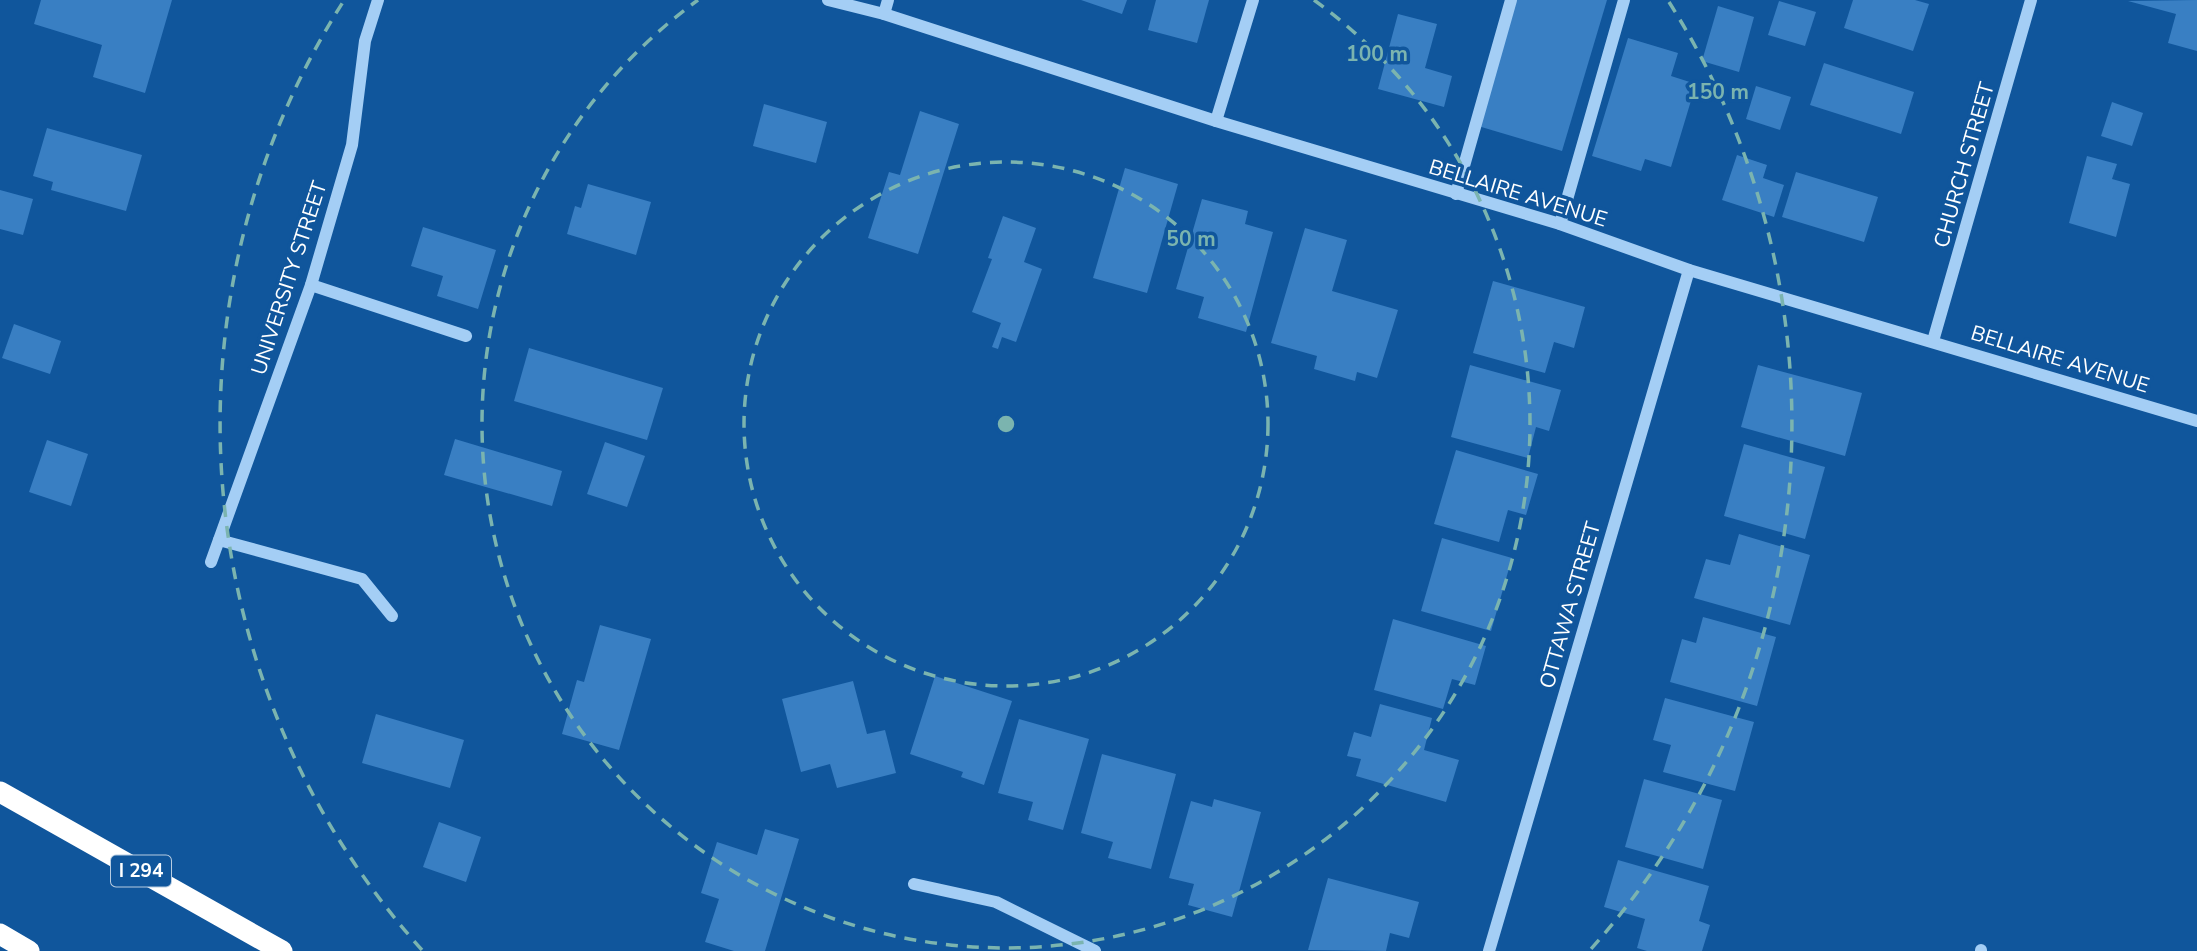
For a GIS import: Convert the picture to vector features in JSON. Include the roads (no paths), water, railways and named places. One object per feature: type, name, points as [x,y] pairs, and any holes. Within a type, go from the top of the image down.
[{"type":"highway","name":"I 294","points":[[0,792],[282,951]]},
{"type":"highway","points":[[0,934],[29,951]]},
{"type":"street","name":"UNIVERSITY STREET","points":[[211,562],[311,285],[352,145],[365,41],[378,0]]},
{"type":"street","name":"BELLAIRE AVENUE","points":[[828,0],[884,14],[1216,121],[1560,224],[1689,270],[2197,421]]},
{"type":"street","points":[[884,14],[888,0]]},
{"type":"street","points":[[1216,121],[1253,0]]},
{"type":"street","points":[[1456,194],[1511,0]]},
{"type":"street","points":[[1560,224],[1625,0]]},
{"type":"street","name":"CHURCH STREET","points":[[1933,341],[2031,0]]},
{"type":"street","name":"OTTAWA STREET","points":[[1489,951],[1689,270]]},
{"type":"street","points":[[311,285],[466,336]]},
{"type":"street","points":[[219,540],[362,579],[392,617]]},
{"type":"street","points":[[914,884],[996,902],[1095,951]]}]
